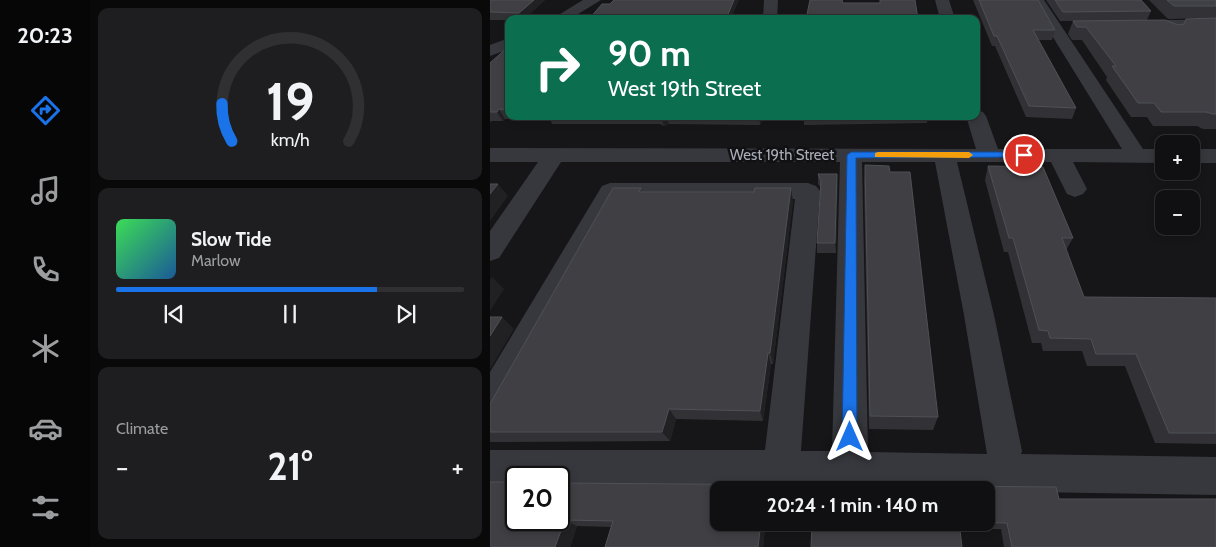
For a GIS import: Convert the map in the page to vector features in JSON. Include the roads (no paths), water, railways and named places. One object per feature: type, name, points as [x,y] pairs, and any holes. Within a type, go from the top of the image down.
[{"type":"street","points":[[566,15],[594,0]]},
{"type":"street","points":[[770,15],[771,0]]},
{"type":"street","points":[[942,0],[947,15]]},
{"type":"street","points":[[1038,0],[1064,27],[1136,156]]},
{"type":"street","points":[[1150,12],[1179,42]]},
{"type":"street","points":[[1122,26],[1162,25],[1213,28]]},
{"type":"street","points":[[490,35],[505,35]]},
{"type":"street","points":[[490,51],[505,45]]},
{"type":"street","points":[[977,120],[989,155]]},
{"type":"street","name":"West 19th Street","points":[[490,155],[1155,156]]},
{"type":"street","points":[[490,251],[554,155]]},
{"type":"street","points":[[743,190],[750,155]]},
{"type":"street","points":[[850,470],[851,155]]},
{"type":"street","points":[[944,155],[979,315],[1004,451]]},
{"type":"street","points":[[1059,155],[1075,189]]},
{"type":"street","points":[[490,403],[610,191],[808,191],[781,469]]},
{"type":"street","points":[[490,470],[781,469],[1216,476]]}]
